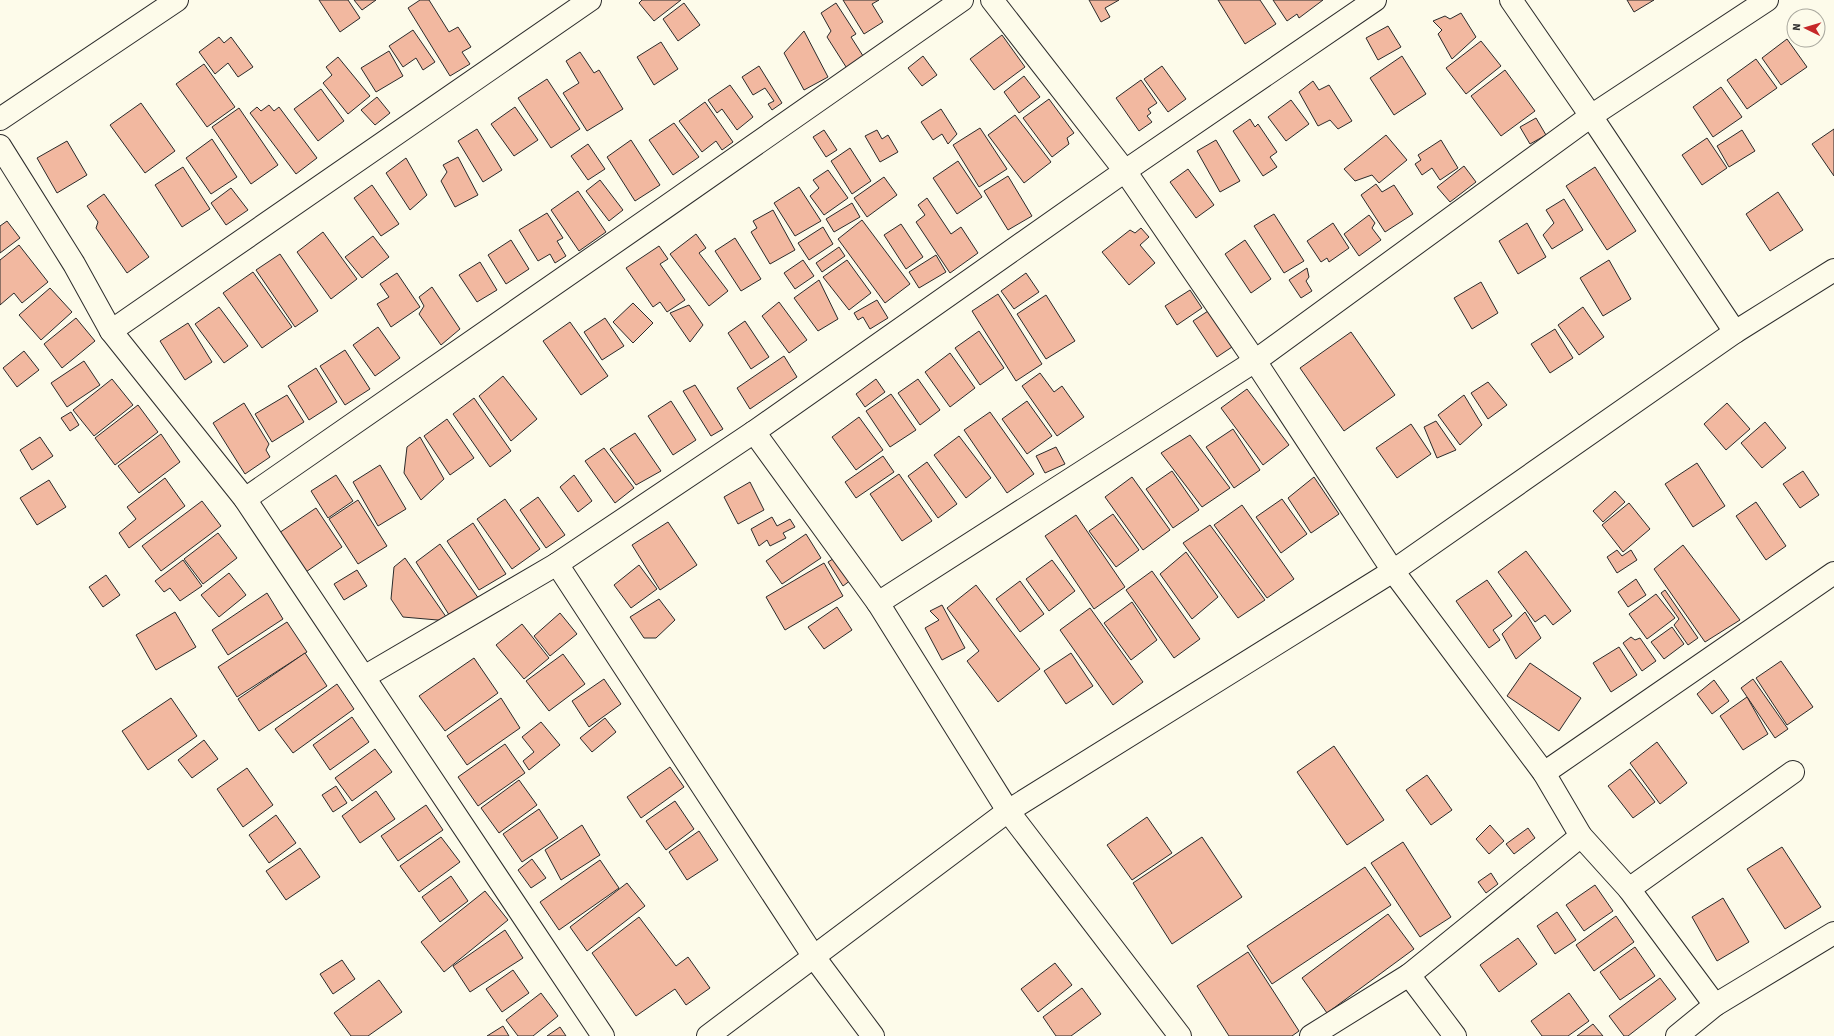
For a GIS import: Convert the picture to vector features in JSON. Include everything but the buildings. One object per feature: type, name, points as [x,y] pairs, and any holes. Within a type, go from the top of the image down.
[{"type":"street","points":[[0,119],[177,0]]},
{"type":"street","points":[[111,331],[590,0]]},
{"type":"street","points":[[245,499],[568,274],[726,167],[962,0]]},
{"type":"street","points":[[992,0],[1125,170],[1255,361],[1393,571],[1544,773],[1581,836],[1630,889],[1715,1005]]},
{"type":"street","points":[[364,677],[557,564],[754,432],[1125,170],[1375,0]]},
{"type":"street","points":[[1512,0],[1735,332]]},
{"type":"street","points":[[878,603],[1255,361],[1591,116],[1767,0]]},
{"type":"street","points":[[0,146],[74,264],[111,331],[245,499],[603,1036]]},
{"type":"street","points":[[708,1036],[1008,811],[1393,571],[1735,332],[1834,270]]},
{"type":"street","points":[[754,432],[878,603],[1008,811],[1180,1036]]},
{"type":"street","points":[[557,564],[814,957],[873,1036]]},
{"type":"street","points":[[1544,773],[1834,573]]},
{"type":"street","points":[[1630,889],[1792,772]]},
{"type":"street","points":[[1312,1036],[1410,975],[1581,836]]},
{"type":"street","points":[[1677,1036],[1715,1005],[1834,933]]},
{"type":"street","points":[[1410,975],[1455,1036]]}]
